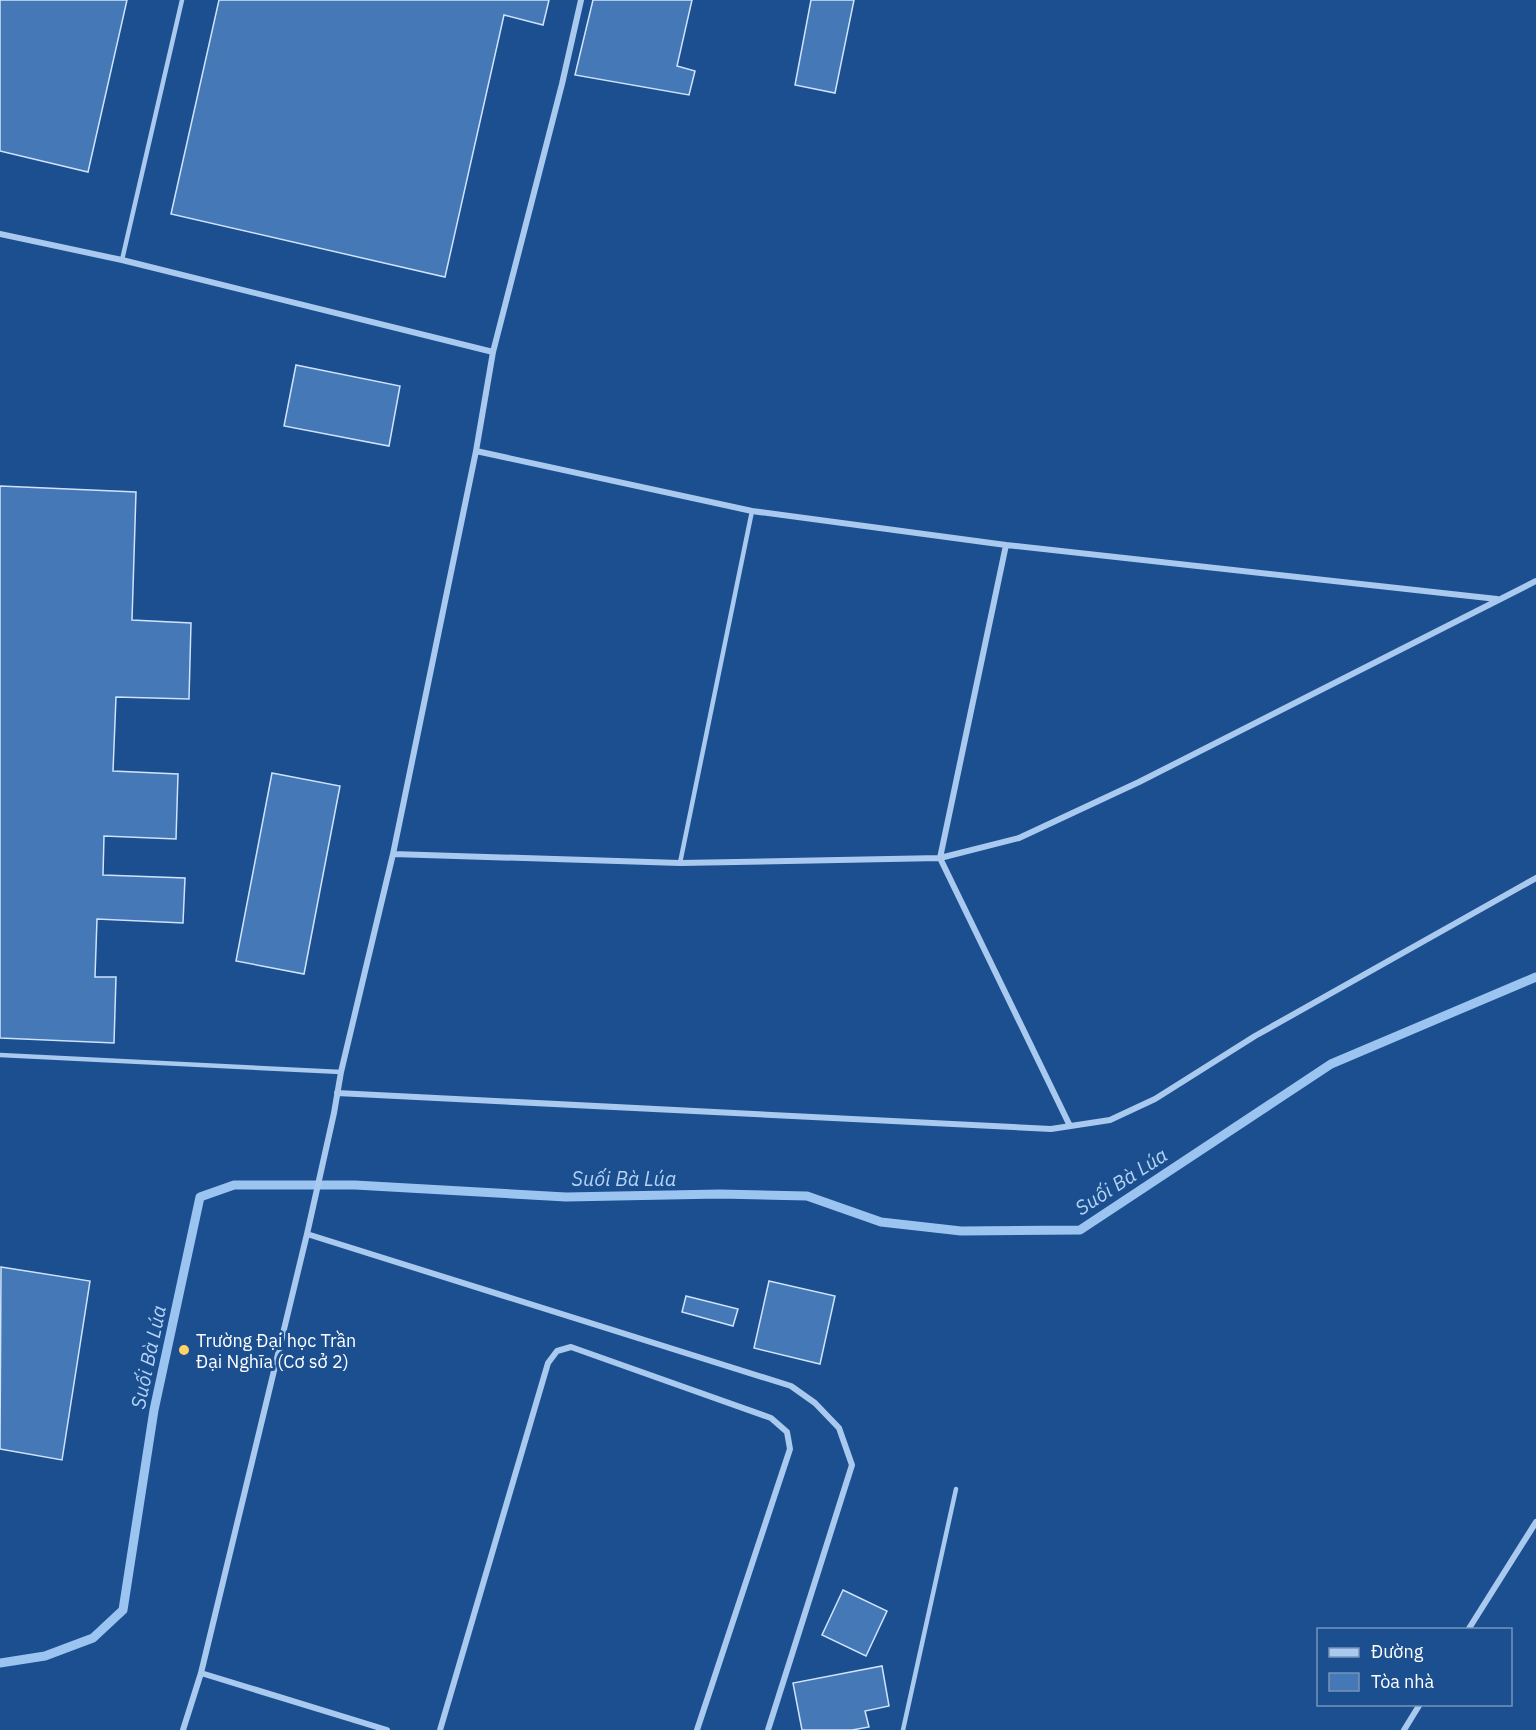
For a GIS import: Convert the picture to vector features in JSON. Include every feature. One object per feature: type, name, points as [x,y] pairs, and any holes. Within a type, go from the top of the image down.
[{"type":"street","points":[[183,1730],[201,1673],[307,1234],[341,1072],[393,854],[476,451],[493,352],[562,84],[581,0]]},
{"type":"street","points":[[0,234],[122,260],[493,352]]},
{"type":"street","points":[[476,451],[753,511],[1006,545],[1498,599]]},
{"type":"street","points":[[1006,545],[940,858],[1070,1126]]},
{"type":"street","points":[[393,854],[680,863],[940,858],[1029,834],[1139,782],[1536,581]]},
{"type":"street","points":[[337,1093],[1051,1129],[1110,1120],[1155,1099],[1255,1036],[1536,878]]},
{"type":"street","points":[[307,1234],[792,1386],[815,1403],[839,1428],[852,1465],[768,1730]]},
{"type":"street","points":[[440,1730],[548,1363],[557,1351],[571,1347],[771,1418],[787,1432],[790,1449],[697,1730]]},
{"type":"street","points":[[1469,1628],[1536,1522]]},
{"type":"street","points":[[201,1673],[387,1730]]},
{"type":"street","points":[[1404,1730],[1419,1706]]},
{"type":"lane","points":[[122,260],[182,0]]},
{"type":"lane","points":[[680,863],[753,511]]},
{"type":"lane","points":[[0,1055],[341,1072]]},
{"type":"lane","points":[[903,1730],[956,1489]]},
{"type":"building","points":[[0,0],[127,0],[88,172],[0,151]]},
{"type":"building","points":[[219,0],[549,0],[543,25],[504,15],[445,277],[171,214]]},
{"type":"building","points":[[593,0],[692,0],[677,66],[695,71],[689,95],[575,75]]},
{"type":"building","points":[[811,0],[854,0],[835,93],[795,85]]},
{"type":"building","points":[[296,365],[400,386],[389,446],[284,426]]},
{"type":"building","points":[[0,486],[136,492],[132,620],[191,623],[189,699],[116,697],[113,771],[178,774],[176,839],[104,836],[103,875],[185,878],[183,923],[97,919],[95,977],[116,977],[114,1043],[0,1038]]},
{"type":"building","points":[[272,773],[340,786],[304,974],[236,961]]},
{"type":"building","points":[[1,1267],[90,1281],[62,1460],[0,1449]]},
{"type":"building","points":[[769,1281],[835,1296],[820,1364],[754,1348]]},
{"type":"building","points":[[686,1296],[738,1309],[733,1326],[682,1312]]},
{"type":"building","points":[[843,1590],[887,1611],[866,1656],[822,1635]]},
{"type":"building","points":[[882,1666],[889,1706],[865,1711],[869,1727],[852,1730],[802,1730],[793,1683]]},
{"type":"waterway","name":"Suối Bà Lúa","points":[[0,1663],[45,1656],[93,1638],[123,1610],[154,1410],[200,1197],[234,1185],[355,1185],[566,1197],[720,1194],[807,1196],[881,1222],[961,1231],[1080,1230],[1331,1064],[1536,977]]},
{"type":"place","name":"Trường Đại học Trần Đại Nghĩa (Cơ sở 2)","points":[[184,1350]]}]
